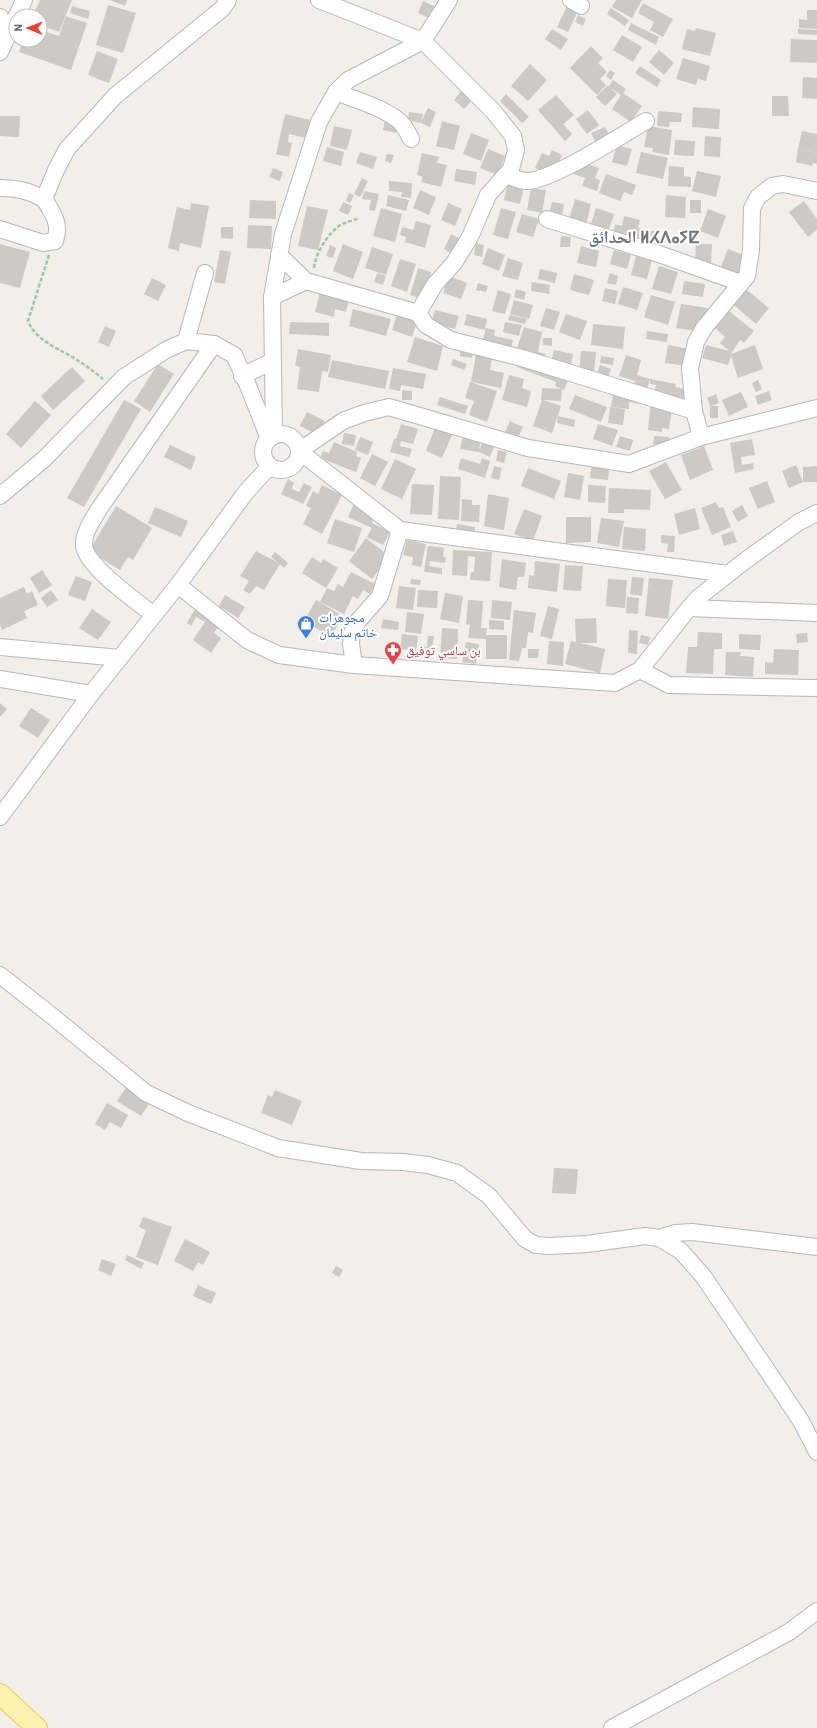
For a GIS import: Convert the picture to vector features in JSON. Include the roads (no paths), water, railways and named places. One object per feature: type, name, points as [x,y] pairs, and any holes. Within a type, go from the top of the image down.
[{"type":"main road","points":[[0,1694],[37,1728]]},
{"type":"street","points":[[44,199],[56,170],[67,149],[115,96],[223,8],[228,0]]},
{"type":"street","points":[[319,0],[423,41],[493,111],[513,136],[516,150],[511,169],[488,195],[470,237],[454,263],[435,284],[418,313]]},
{"type":"street","points":[[271,437],[283,434],[295,442],[298,457],[291,466],[280,470],[270,466],[266,461],[263,450],[271,437],[273,361],[272,297],[283,234],[318,122],[336,92],[348,80],[423,41],[449,0]]},
{"type":"street","points":[[0,17],[7,37],[0,52]]},
{"type":"street","points":[[336,92],[386,113],[402,124],[411,139]]},
{"type":"street","points":[[506,175],[525,181],[536,180],[584,157],[646,121]]},
{"type":"street","points":[[700,437],[694,411],[690,368],[696,342],[704,328],[747,276],[751,250],[752,208],[758,197],[772,186],[783,184],[817,191]]},
{"type":"street","points":[[0,188],[17,188],[31,192],[44,199],[55,217],[58,233],[54,240],[43,243],[0,229]]},
{"type":"street","points":[[547,219],[659,254],[741,283]]},
{"type":"street","points":[[279,255],[309,282],[418,313],[426,326],[451,340],[522,358],[694,411]]},
{"type":"street","points":[[186,341],[205,273]]},
{"type":"street","points":[[272,297],[309,282]]},
{"type":"street","points":[[0,496],[44,459],[124,377],[166,350],[186,341],[214,344],[234,355],[242,376],[271,437]]},
{"type":"street","points":[[154,615],[95,567],[84,548],[85,534],[98,510],[214,344]]},
{"type":"street","points":[[242,376],[273,361]]},
{"type":"street","points":[[298,451],[343,421],[364,413],[389,408],[528,448],[629,464],[700,437],[817,408]]},
{"type":"street","points":[[298,451],[400,530],[728,574]]},
{"type":"street","points":[[0,817],[91,694],[178,585],[246,492],[270,466]]},
{"type":"street","points":[[178,585],[247,640],[279,655],[354,665],[615,683],[640,670],[699,597],[799,522],[817,513]]},
{"type":"street","points":[[799,522],[817,523]]},
{"type":"street","points":[[354,665],[351,644],[352,633],[358,621],[380,596],[400,530]]},
{"type":"street","points":[[689,608],[817,613]]},
{"type":"street","points":[[0,647],[120,658]]},
{"type":"street","points":[[640,670],[669,685],[817,688]]},
{"type":"street","points":[[0,679],[91,694]]},
{"type":"street","points":[[0,975],[146,1093],[188,1113],[278,1148],[361,1161],[390,1161],[428,1165],[457,1173],[489,1196],[525,1239],[536,1245],[549,1246],[587,1244],[645,1236],[659,1238],[681,1251],[703,1276],[801,1421],[817,1452]]},
{"type":"street","points":[[659,1238],[676,1233],[692,1232],[817,1247]]},
{"type":"street","points":[[612,1728],[789,1632],[817,1611]]},
{"type":"place","name":"مجوهرات خاتم سليمان","points":[[306,639]]},
{"type":"place","name":"بن ساسي توفيق","points":[[393,665]]},
{"type":"district","name":"الحدائق ⵍⵃⴷⴰⵢⵇ","points":[[644,237]]}]
